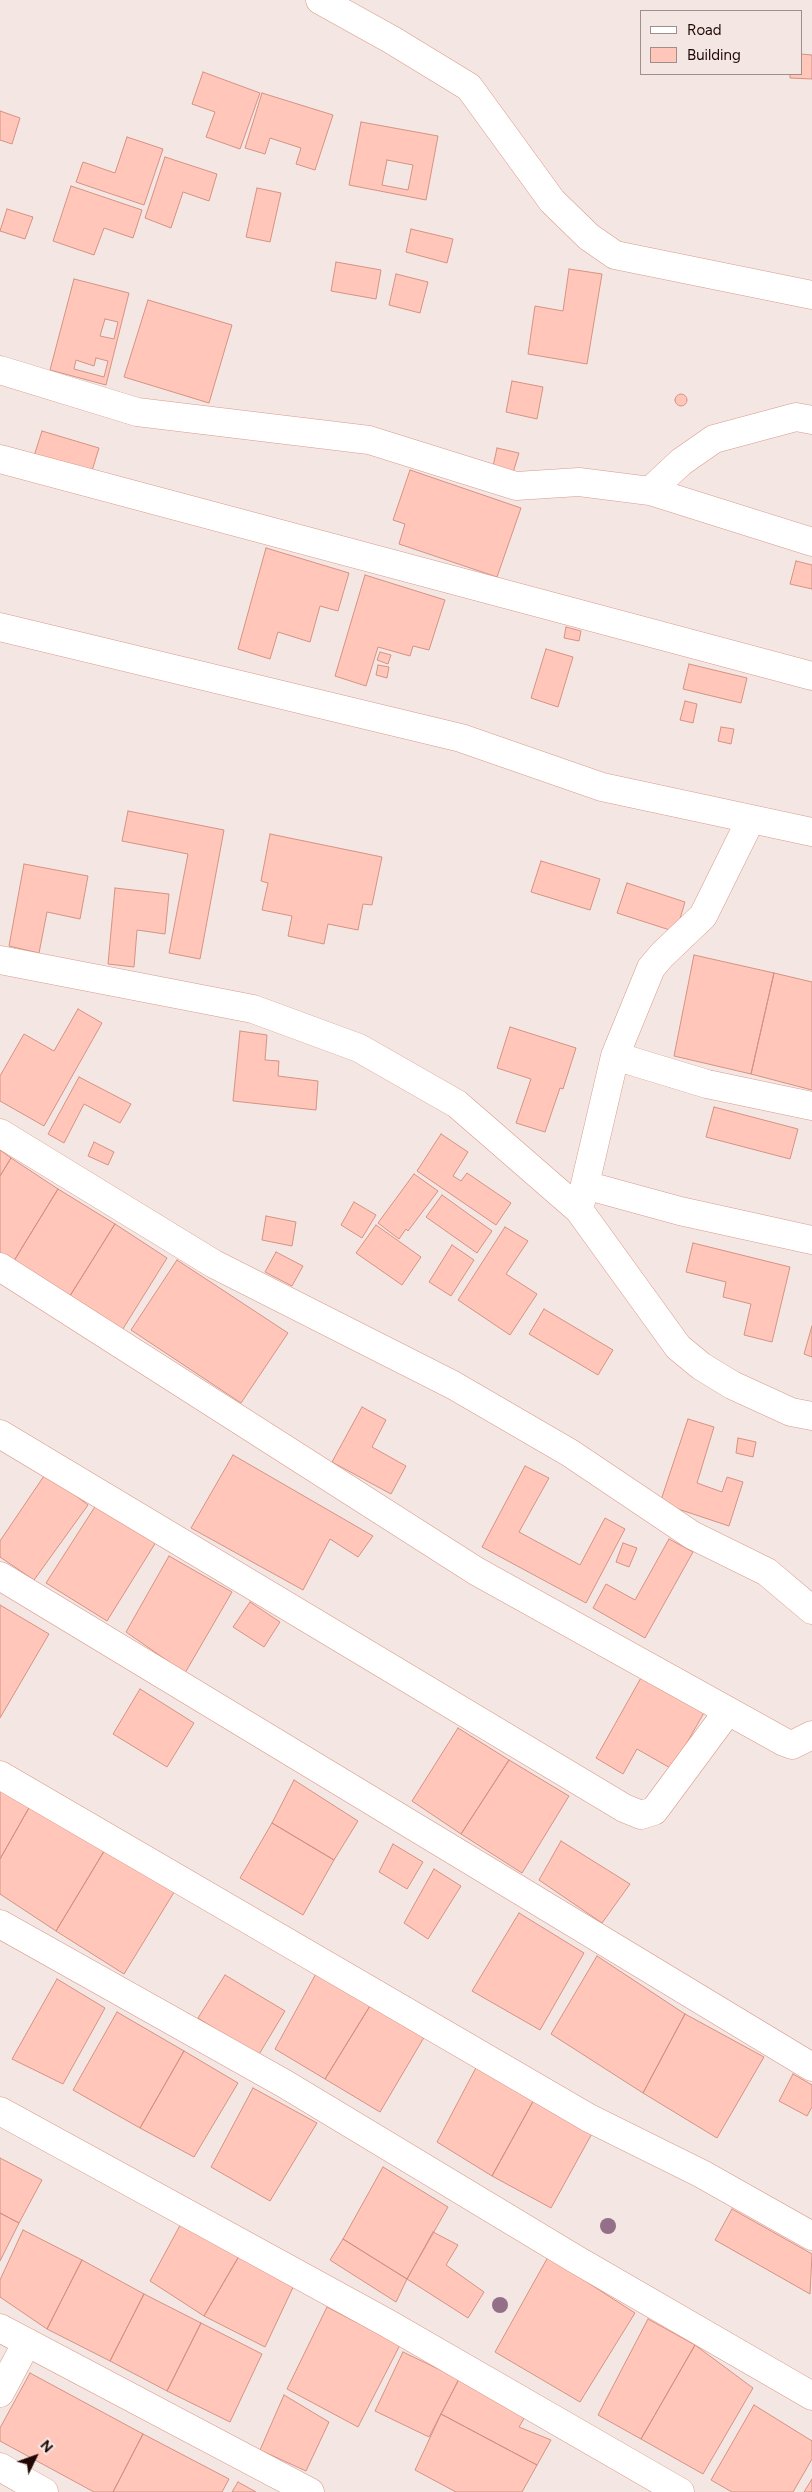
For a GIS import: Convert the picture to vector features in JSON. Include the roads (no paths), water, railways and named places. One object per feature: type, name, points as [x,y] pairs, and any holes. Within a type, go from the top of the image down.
[{"type":"street","points":[[320,0],[392,40],[469,87],[552,201],[589,237],[615,255],[812,295]]},
{"type":"street","points":[[0,370],[137,412],[369,440],[516,486],[579,482],[650,490],[812,542]]},
{"type":"street","points":[[650,490],[681,462],[714,439],[796,418],[812,420]]},
{"type":"street","points":[[0,459],[812,676]]},
{"type":"street","points":[[0,626],[461,738],[602,787],[812,832]]},
{"type":"street","points":[[582,1198],[615,1056],[651,968],[662,954],[703,916],[752,819]]},
{"type":"street","points":[[0,960],[253,1009],[359,1048],[457,1104],[582,1198],[678,1347],[701,1366],[732,1384],[792,1412],[812,1416]]},
{"type":"street","points":[[615,1056],[707,1084],[812,1106]]},
{"type":"street","points":[[0,1133],[214,1264],[452,1385],[570,1453],[692,1534],[767,1572],[812,1610]]},
{"type":"street","points":[[582,1198],[680,1211],[812,1240]]},
{"type":"street","points":[[0,1266],[476,1571],[792,1745],[812,1735]]},
{"type":"street","points":[[0,1434],[602,1796],[641,1815],[654,1811],[728,1711]]},
{"type":"street","points":[[0,1576],[812,2067]]},
{"type":"street","points":[[0,1775],[589,2118],[702,2174],[812,2236]]},
{"type":"street","points":[[0,1924],[285,2084],[577,2260],[812,2396]]},
{"type":"street","points":[[0,2111],[387,2323],[680,2492]]},
{"type":"street","points":[[0,2328],[310,2492]]},
{"type":"street","points":[[0,2393],[27,2342]]},
{"type":"street","points":[[0,2467],[44,2492]]}]
